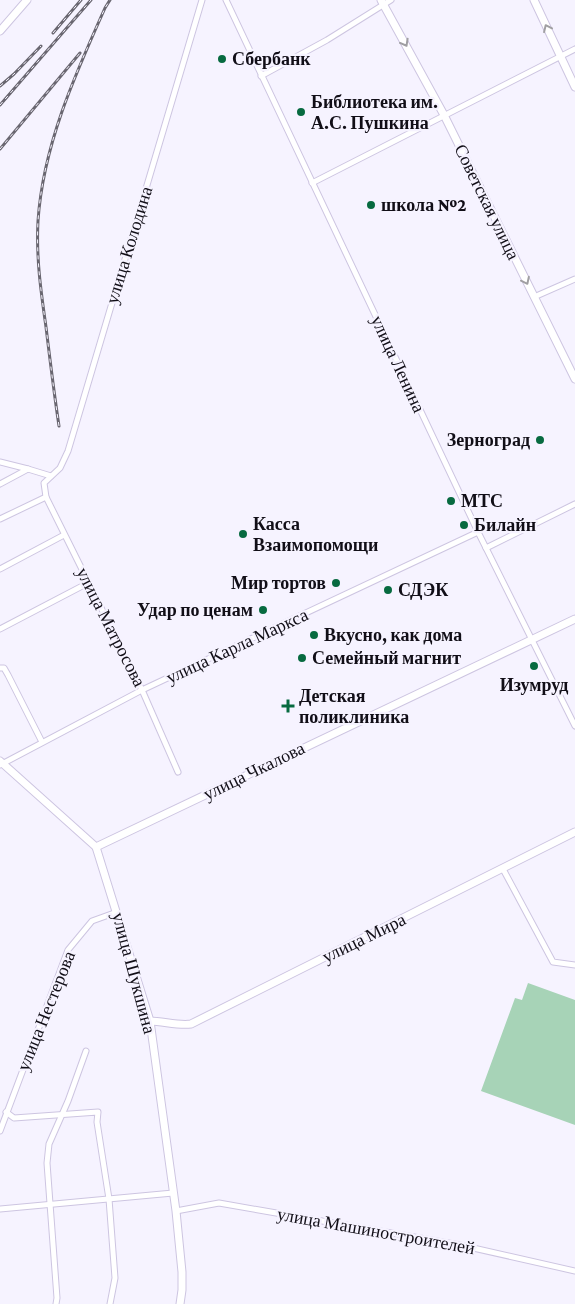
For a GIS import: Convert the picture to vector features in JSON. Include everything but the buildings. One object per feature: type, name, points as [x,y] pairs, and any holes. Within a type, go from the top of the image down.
[{"type":"street","points":[[1,28],[27,0]]},
{"type":"street","name":"улица Колодина","points":[[44,483],[60,468],[68,451],[202,0]]},
{"type":"street","name":"улица Ленина","points":[[226,0],[478,532],[575,726]]},
{"type":"street","points":[[261,76],[327,40],[383,2],[392,0]]},
{"type":"street","points":[[534,0],[575,87]]},
{"type":"street","name":"Советская улица","points":[[383,2],[444,115],[575,379]]},
{"type":"street","points":[[312,183],[575,49]]},
{"type":"street","points":[[534,297],[575,279]]},
{"type":"street","points":[[0,462],[51,476]]},
{"type":"street","points":[[0,484],[28,469]]},
{"type":"street","name":"улица Матросова","points":[[44,483],[46,497],[142,690],[178,772]]},
{"type":"street","points":[[0,519],[46,497]]},
{"type":"street","points":[[486,548],[575,504]]},
{"type":"street","name":"улица Карла Маркса","points":[[1,763],[142,690],[478,532]]},
{"type":"street","points":[[0,569],[64,535]]},
{"type":"street","points":[[0,629],[88,583]]},
{"type":"street","name":"улица Чкалова","points":[[96,847],[575,619]]},
{"type":"street","points":[[0,668],[4,668],[8,675],[42,742]]},
{"type":"street","points":[[1,763],[96,847]]},
{"type":"street","name":"улица Мира","points":[[150,1021],[191,1024],[575,832]]},
{"type":"street","name":"улица Шукшина","points":[[96,847],[150,1021],[174,1193],[182,1290],[180,1304]]},
{"type":"street","points":[[503,869],[553,962],[575,965]]},
{"type":"street","name":"улица Нестерова","points":[[0,1131],[68,950],[92,921],[117,912]]},
{"type":"street","points":[[56,1304],[48,1163],[49,1144],[62,1116],[86,1050]]},
{"type":"street","points":[[6,1112],[14,1118],[98,1112],[109,1199],[115,1278],[110,1304]]},
{"type":"street","points":[[0,1209],[174,1193]]},
{"type":"street","name":"улица Машиностроителей","points":[[176,1212],[219,1203],[460,1245],[575,1271]]},
{"type":"green space","points":[[528,983],[575,1000],[575,1125],[481,1091],[515,998],[522,1000]]},
{"type":"railway","points":[[53,33],[81,0]]},
{"type":"railway","points":[[0,105],[91,0]]},
{"type":"railway","points":[[59,426],[38,262],[38,221],[41,193],[53,139],[71,86],[110,0]]},
{"type":"railway","points":[[0,86],[41,46]]},
{"type":"railway","points":[[0,149],[80,53]]},
{"type":"place","name":"Сбербанк","points":[[222,59]]},
{"type":"place","name":"Библиотека им. А.С. Пушкина","points":[[301,112]]},
{"type":"place","name":"школа №2","points":[[371,205]]},
{"type":"place","name":"Зерноград","points":[[540,440]]},
{"type":"place","name":"МТС","points":[[451,501]]},
{"type":"place","name":"Билайн","points":[[464,525]]},
{"type":"place","name":"Касса Взаимопомощи","points":[[243,534]]},
{"type":"place","name":"Мир тортов","points":[[336,583]]},
{"type":"place","name":"СДЭК","points":[[388,590]]},
{"type":"place","name":"Удар по ценам","points":[[263,610]]},
{"type":"place","name":"Вкусно, как дома","points":[[314,635]]},
{"type":"place","name":"Семейный магнит","points":[[302,658]]},
{"type":"place","name":"Изумруд","points":[[534,666]]},
{"type":"place","name":"Детская поликлиника","points":[[288,706]]}]
